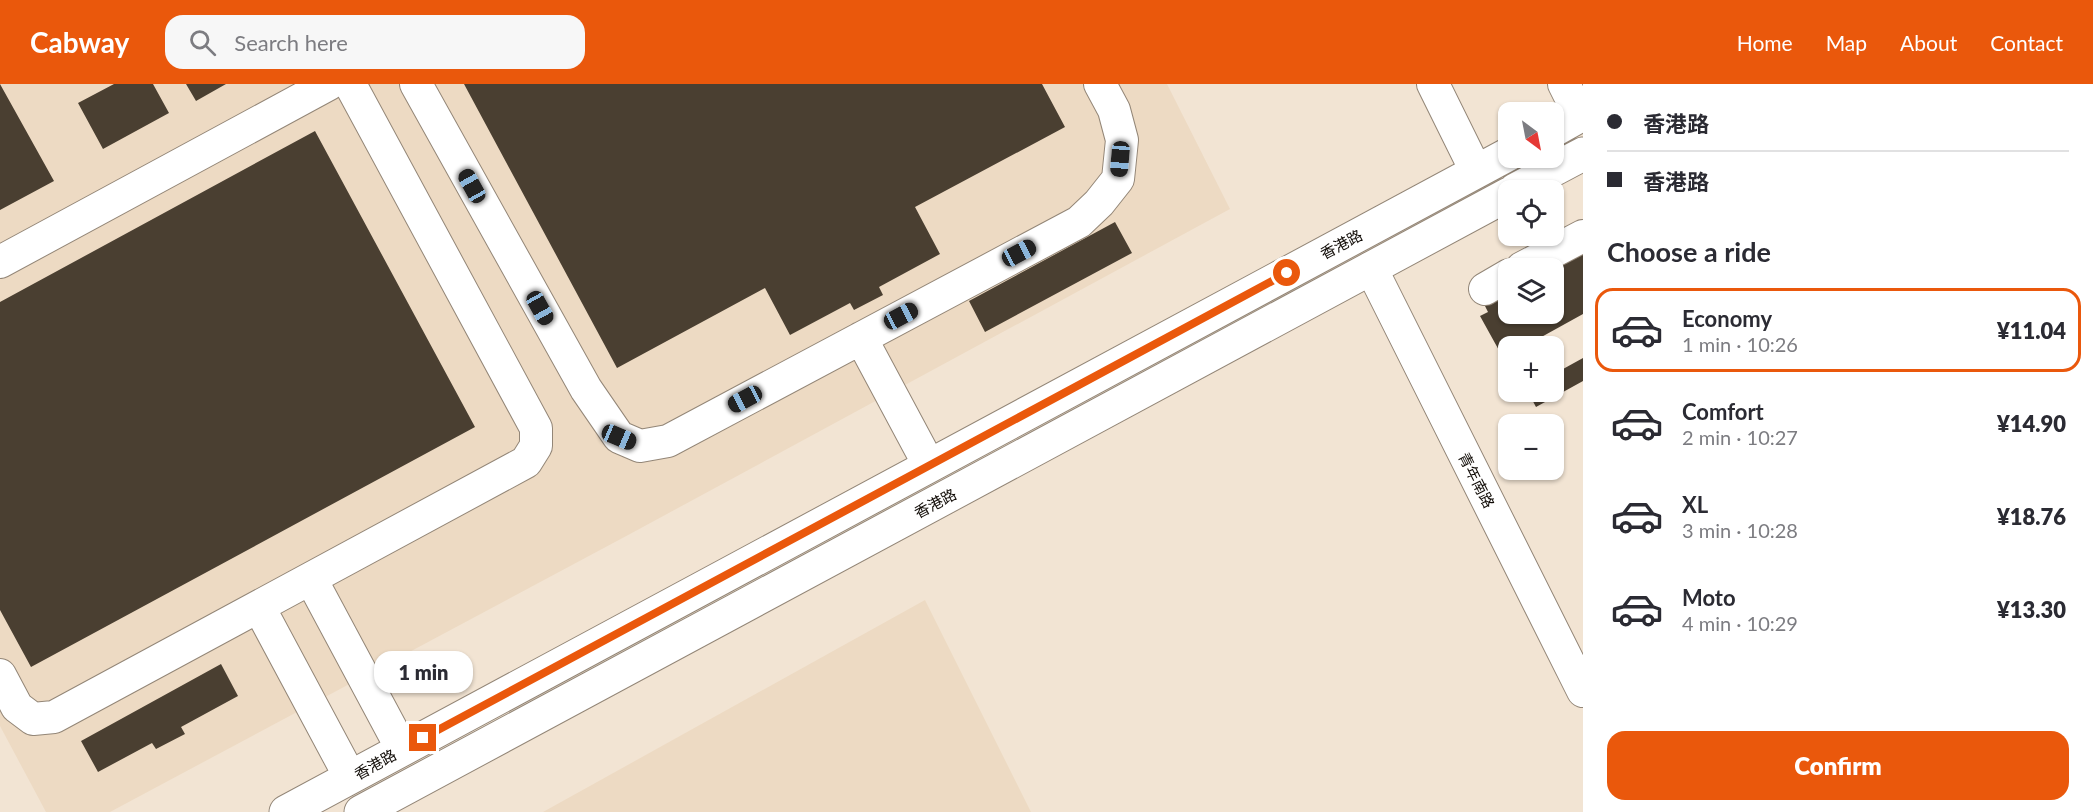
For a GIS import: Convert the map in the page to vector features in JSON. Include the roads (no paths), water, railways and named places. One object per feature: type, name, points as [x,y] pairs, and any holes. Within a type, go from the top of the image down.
[{"type":"main road","points":[[1534,180],[1583,154]]},
{"type":"main road","name":"香港路","points":[[286,812],[1498,160]]},
{"type":"main road","name":"香港路","points":[[361,812],[1498,200]]},
{"type":"street","points":[[0,262],[329,84]]},
{"type":"street","points":[[0,675],[17,707],[33,719],[54,717],[526,462],[536,447],[536,428],[350,84]]},
{"type":"street","points":[[416,84],[586,389],[619,437],[640,446],[668,441],[1078,222],[1099,203],[1118,179],[1122,140],[1114,110],[1100,84]]},
{"type":"street","points":[[1433,84],[1476,171]]},
{"type":"street","points":[[1564,84],[1572,120]]},
{"type":"street","points":[[1541,258],[1583,236]]},
{"type":"street","name":"青年南路","points":[[1371,268],[1583,691]]},
{"type":"street","points":[[861,338],[929,465]]},
{"type":"street","points":[[311,579],[402,749]]},
{"type":"street","points":[[259,607],[351,777]]}]
